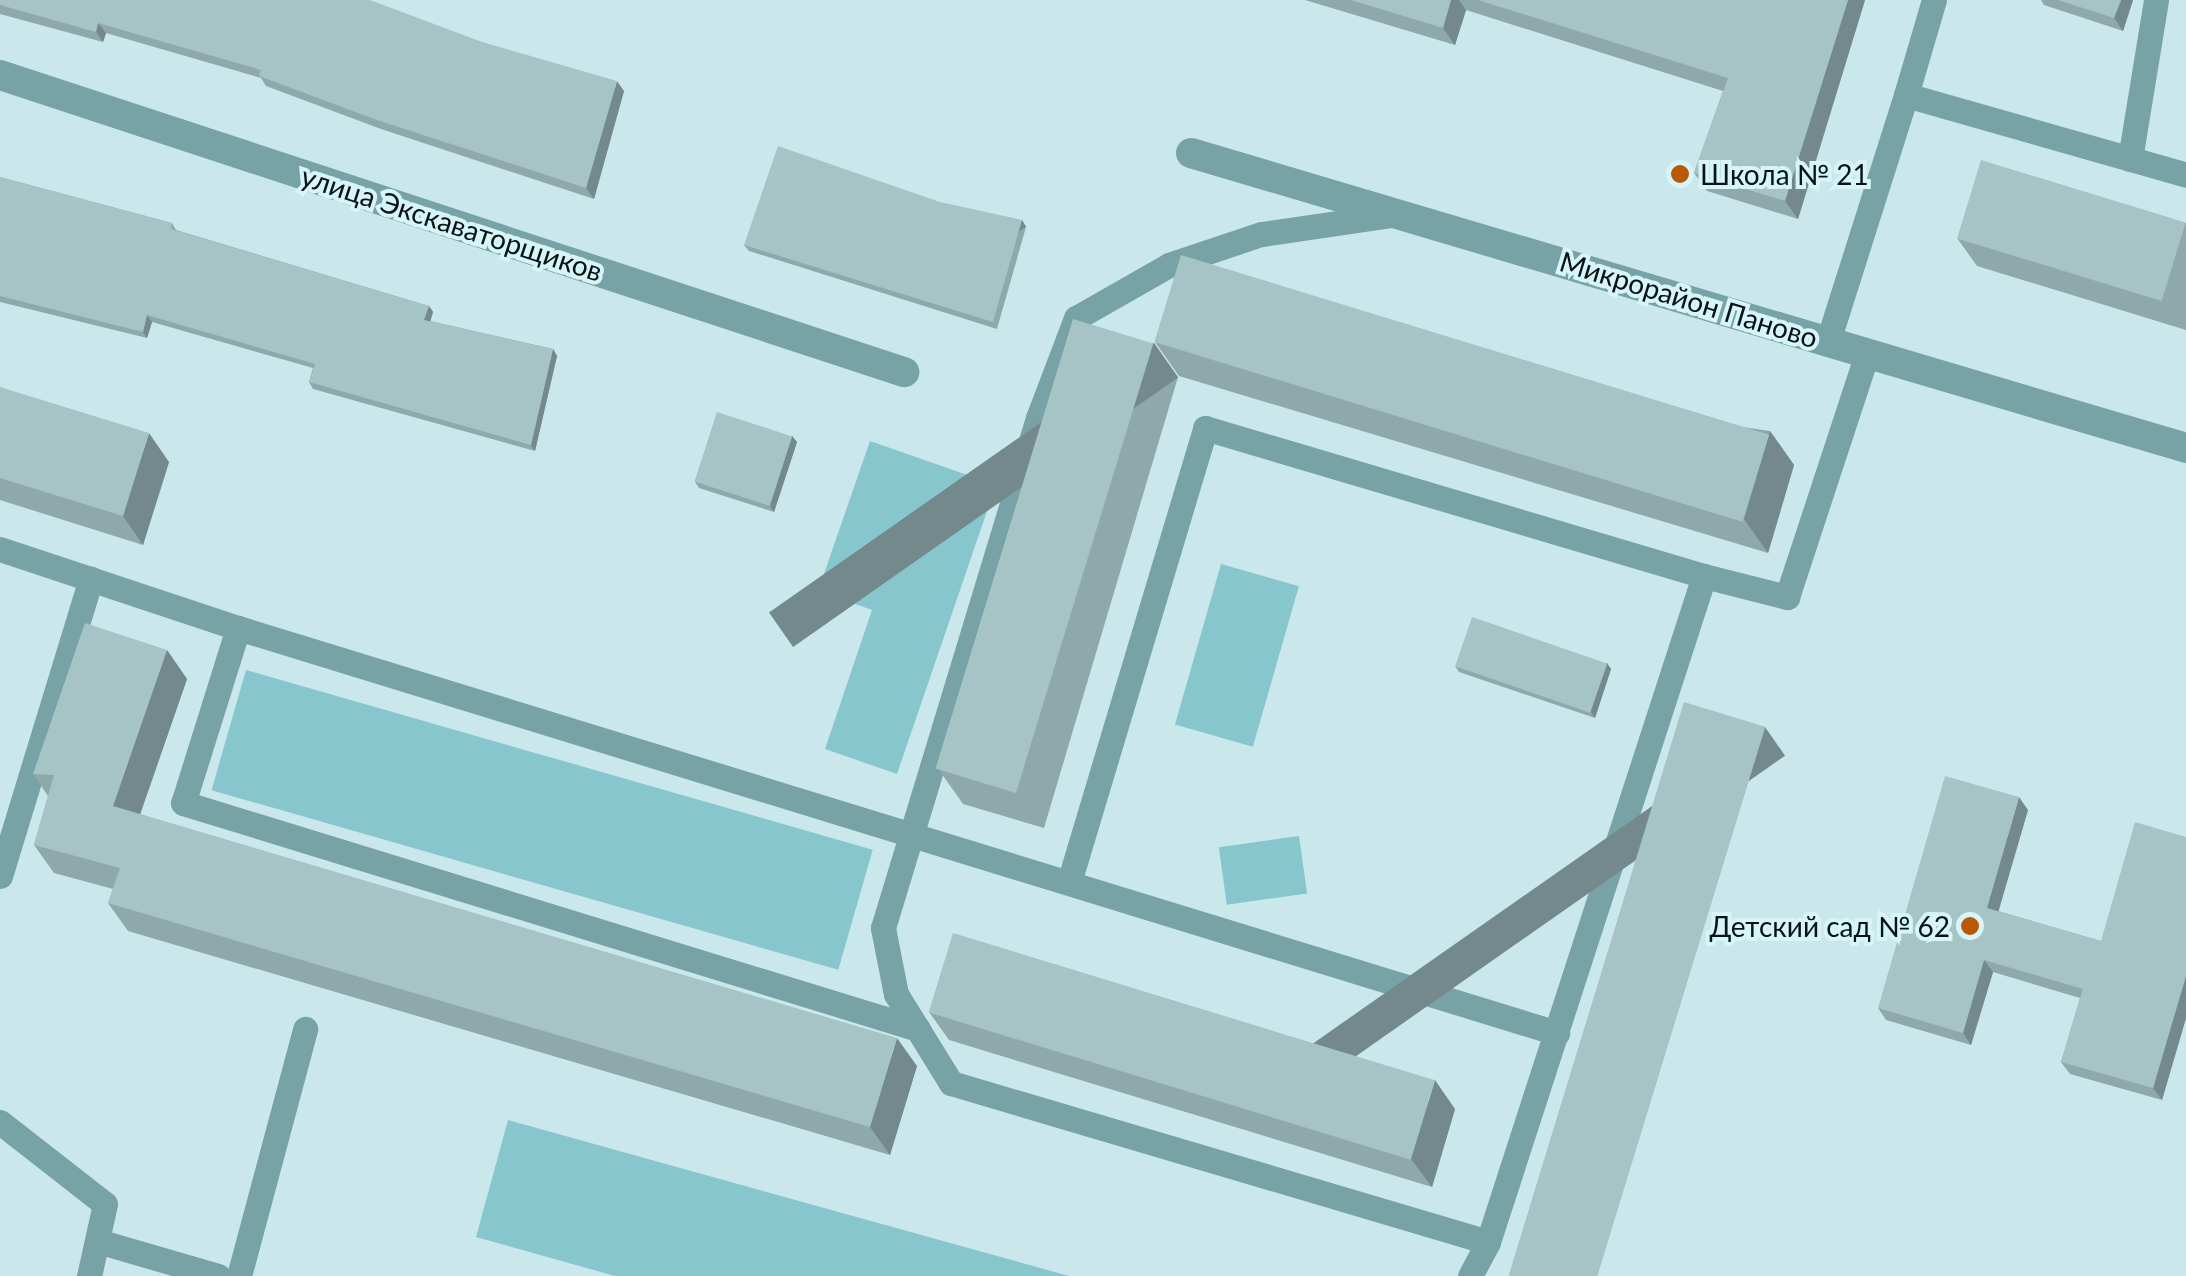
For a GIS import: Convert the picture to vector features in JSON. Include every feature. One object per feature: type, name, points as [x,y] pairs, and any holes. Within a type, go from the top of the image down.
[{"type":"street","name":"улица Экскаваторщиков","points":[[0,74],[904,372]]},
{"type":"street","name":"Микрорайон Паново","points":[[1191,152],[2186,448]]},
{"type":"lane","points":[[1828,341],[1934,0]]},
{"type":"lane","points":[[2130,159],[2156,0]]},
{"type":"lane","points":[[1906,95],[2186,175]]},
{"type":"lane","points":[[1402,213],[1260,234],[1169,265],[1076,318],[1038,418],[882,928],[896,994],[951,1082],[1488,1242]]},
{"type":"lane","points":[[1070,878],[1205,428],[1787,597],[1867,352]]},
{"type":"lane","points":[[0,550],[238,628],[1070,878],[1557,1032]]},
{"type":"lane","points":[[1470,1276],[1488,1242],[1704,576]]},
{"type":"lane","points":[[0,876],[91,580]]},
{"type":"lane","points":[[238,628],[182,803],[918,1029]]},
{"type":"lane","points":[[239,1276],[305,1030]]},
{"type":"lane","points":[[0,1122],[104,1204],[102,1242],[89,1276]]},
{"type":"lane","points":[[102,1242],[218,1276]]},
{"type":"shaded area","points":[[870,441],[996,485],[897,774],[825,749],[872,610],[818,591]]},
{"type":"shaded area","points":[[1221,564],[1299,586],[1253,747],[1175,725]]},
{"type":"shaded area","points":[[246,670],[873,850],[838,970],[212,790]]},
{"type":"shaded area","points":[[1299,836],[1307,893],[1227,905],[1219,847]]},
{"type":"shaded area","points":[[508,1120],[1069,1276],[615,1276],[476,1237]]},
{"type":"building","points":[[0,0],[370,0],[482,42],[617,81],[586,188],[374,119],[259,76],[261,70],[98,23],[96,32],[0,5]]},
{"type":"building","points":[[1351,0],[1451,0],[1443,28]]},
{"type":"building","points":[[1478,0],[1848,0],[1785,201],[1694,173],[1728,78]]},
{"type":"building","points":[[2058,0],[2121,0],[2114,18]]},
{"type":"building","points":[[778,146],[940,202],[1022,220],[993,322],[744,245]]},
{"type":"building","points":[[1981,160],[2186,223],[2162,301],[1957,238]]},
{"type":"building","points":[[0,177],[172,223],[171,229],[429,306],[424,320],[553,349],[531,445],[309,382],[315,364],[147,315],[143,332],[0,296]]},
{"type":"building","points":[[1181,255],[1769,435],[1743,522],[1154,342]]},
{"type":"building","points":[[1073,319],[1153,344],[1016,793],[936,768]]},
{"type":"building","points":[[0,387],[149,433],[123,516],[0,478]]},
{"type":"building","points":[[717,412],[792,436],[770,506],[694,481]]},
{"type":"building","points":[[1472,617],[1607,664],[1590,713],[1455,666]]},
{"type":"building","points":[[85,623],[167,650],[113,806],[897,1038],[870,1127],[108,903],[120,868],[34,845],[54,775],[33,774]]},
{"type":"building","points":[[1684,702],[1765,727],[1597,1276],[1509,1276]]},
{"type":"building","points":[[1945,776],[2019,797],[1987,908],[2101,941],[2135,822],[2186,837],[2186,976],[2153,1088],[2061,1062],[2083,989],[1984,960],[1963,1033],[1878,1008]]},
{"type":"building","points":[[953,933],[1435,1080],[1411,1160],[929,1012]]},
{"type":"place","name":"Школа № 21","points":[[1680,174]]},
{"type":"place","name":"Детский сад № 62","points":[[1970,926]]}]
